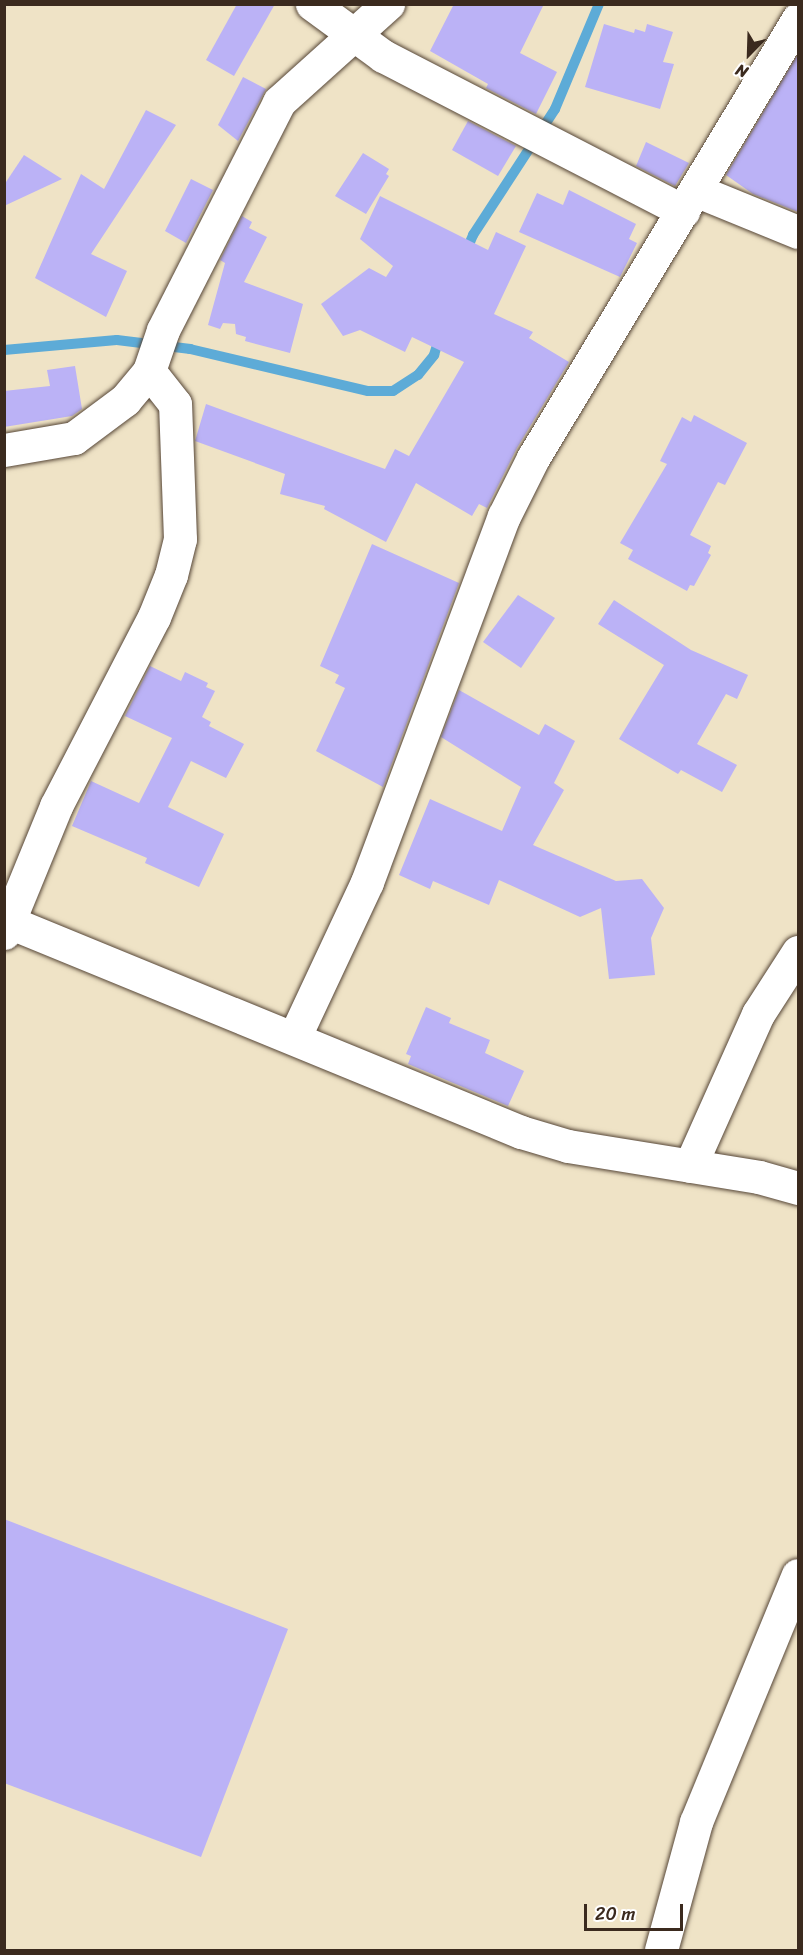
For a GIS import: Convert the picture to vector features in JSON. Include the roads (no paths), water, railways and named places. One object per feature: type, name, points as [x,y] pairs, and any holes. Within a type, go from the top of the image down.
[{"type":"street","points":[[312,4],[383,56],[540,135],[689,201],[798,232]]},
{"type":"street","points":[[4,450],[74,438],[125,400],[155,352],[279,102],[388,4]]},
{"type":"street","points":[[294,1038],[367,882],[504,516],[533,458],[798,19]]},
{"type":"street","points":[[155,352],[175,404],[180,539],[171,575],[154,617],[56,806],[6,925],[294,1038],[521,1132],[568,1146],[690,1166],[798,1188]]},
{"type":"street","points":[[690,1166],[758,1014],[798,952]]},
{"type":"street","points":[[661,1950],[696,1822],[798,1575]]},
{"type":"waterway","points":[[465,254],[473,235],[555,109],[599,4]]},
{"type":"waterway","points":[[4,350],[117,340],[190,349],[368,391],[393,391],[418,375],[434,355],[440,335]]}]
